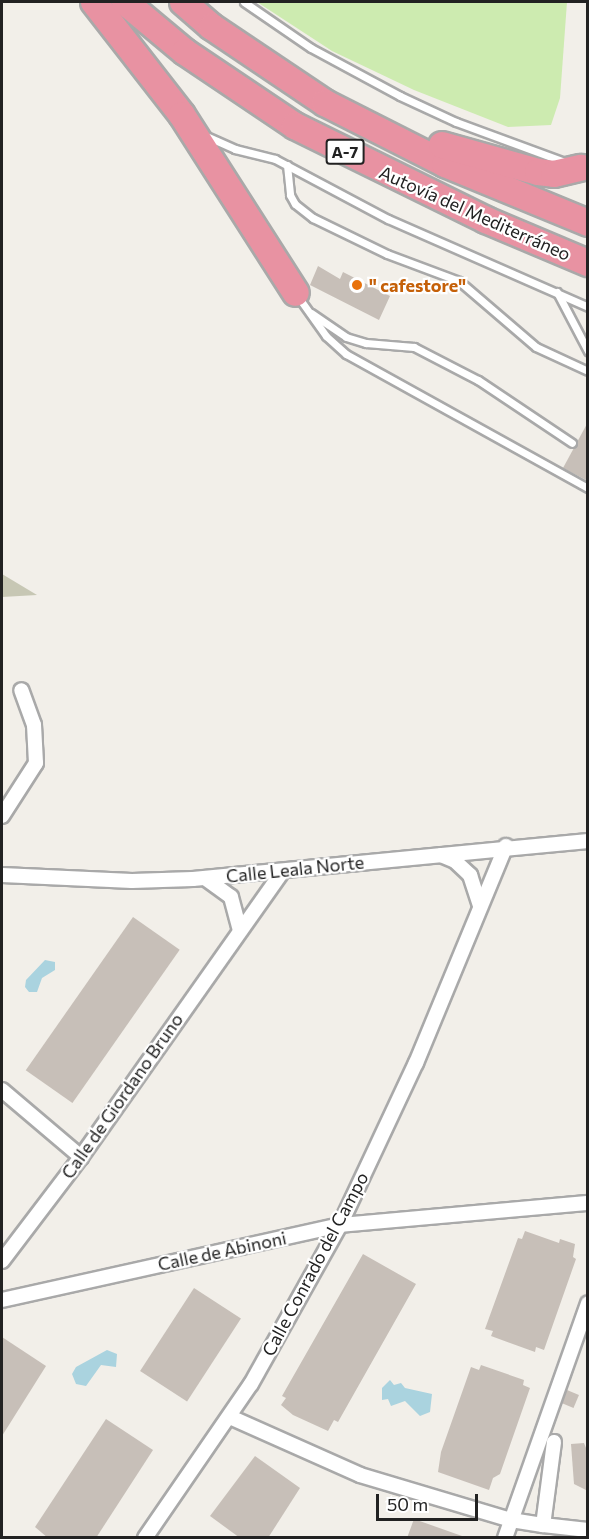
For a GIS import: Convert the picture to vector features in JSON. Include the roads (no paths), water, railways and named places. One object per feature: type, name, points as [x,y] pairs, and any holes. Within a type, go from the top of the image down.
[{"type":"highway","points":[[94,2],[182,115],[302,303]]},
{"type":"highway","name":"Autovía del Mediterráneo","points":[[125,2],[185,52],[294,126],[465,211],[588,263]]},
{"type":"highway","name":"Autovía del Mediterráneo","points":[[183,2],[260,60],[325,103],[405,144],[588,223]]},
{"type":"highway","points":[[260,60],[311,78],[457,152],[554,174],[585,166]]},
{"type":"street","points":[[2,816],[36,763],[34,725],[21,690]]},
{"type":"street","name":"Calle Leala Norte","points":[[2,875],[132,881],[205,878],[281,873],[506,846],[588,841]]},
{"type":"street","name":"Calle Conrado del Campo","points":[[145,1538],[230,1417],[340,1225],[416,1063],[506,846]]},
{"type":"street","points":[[436,854],[465,867],[475,884],[480,905]]},
{"type":"street","name":"Calle de Giordano Bruno","points":[[2,1261],[81,1157],[281,873]]},
{"type":"street","points":[[205,878],[231,897],[240,930]]},
{"type":"street","points":[[2,1090],[81,1157]]},
{"type":"street","name":"Calle de Abinoni","points":[[2,1300],[340,1225],[588,1203]]},
{"type":"street","points":[[505,1538],[588,1303]]},
{"type":"street","points":[[230,1417],[360,1475],[511,1520],[588,1530]]},
{"type":"street","points":[[543,1525],[554,1442]]},
{"type":"lane","points":[[244,2],[311,48],[400,96],[456,122],[585,166]]},
{"type":"lane","points":[[182,115],[218,143],[287,165],[388,219],[588,307]]},
{"type":"lane","points":[[287,165],[290,195],[295,204],[313,218],[387,254],[459,281],[536,347],[588,371]]},
{"type":"lane","points":[[557,292],[588,351]]},
{"type":"lane","points":[[302,303],[336,331],[366,343],[414,347],[478,380],[572,443]]},
{"type":"lane","points":[[302,303],[326,336],[346,354],[588,488]]},
{"type":"water","points":[[45,960],[55,962],[55,970],[42,978],[37,992],[29,992],[25,987],[26,980]]},
{"type":"water","points":[[107,1350],[117,1354],[116,1367],[101,1365],[86,1386],[76,1384],[72,1374],[76,1367]]},
{"type":"water","points":[[390,1380],[394,1385],[401,1383],[405,1388],[432,1394],[430,1412],[420,1416],[405,1401],[391,1406],[388,1399],[382,1400],[382,1388]]},
{"type":"place","name":"\" cafestore\"","points":[[357,285]]}]
